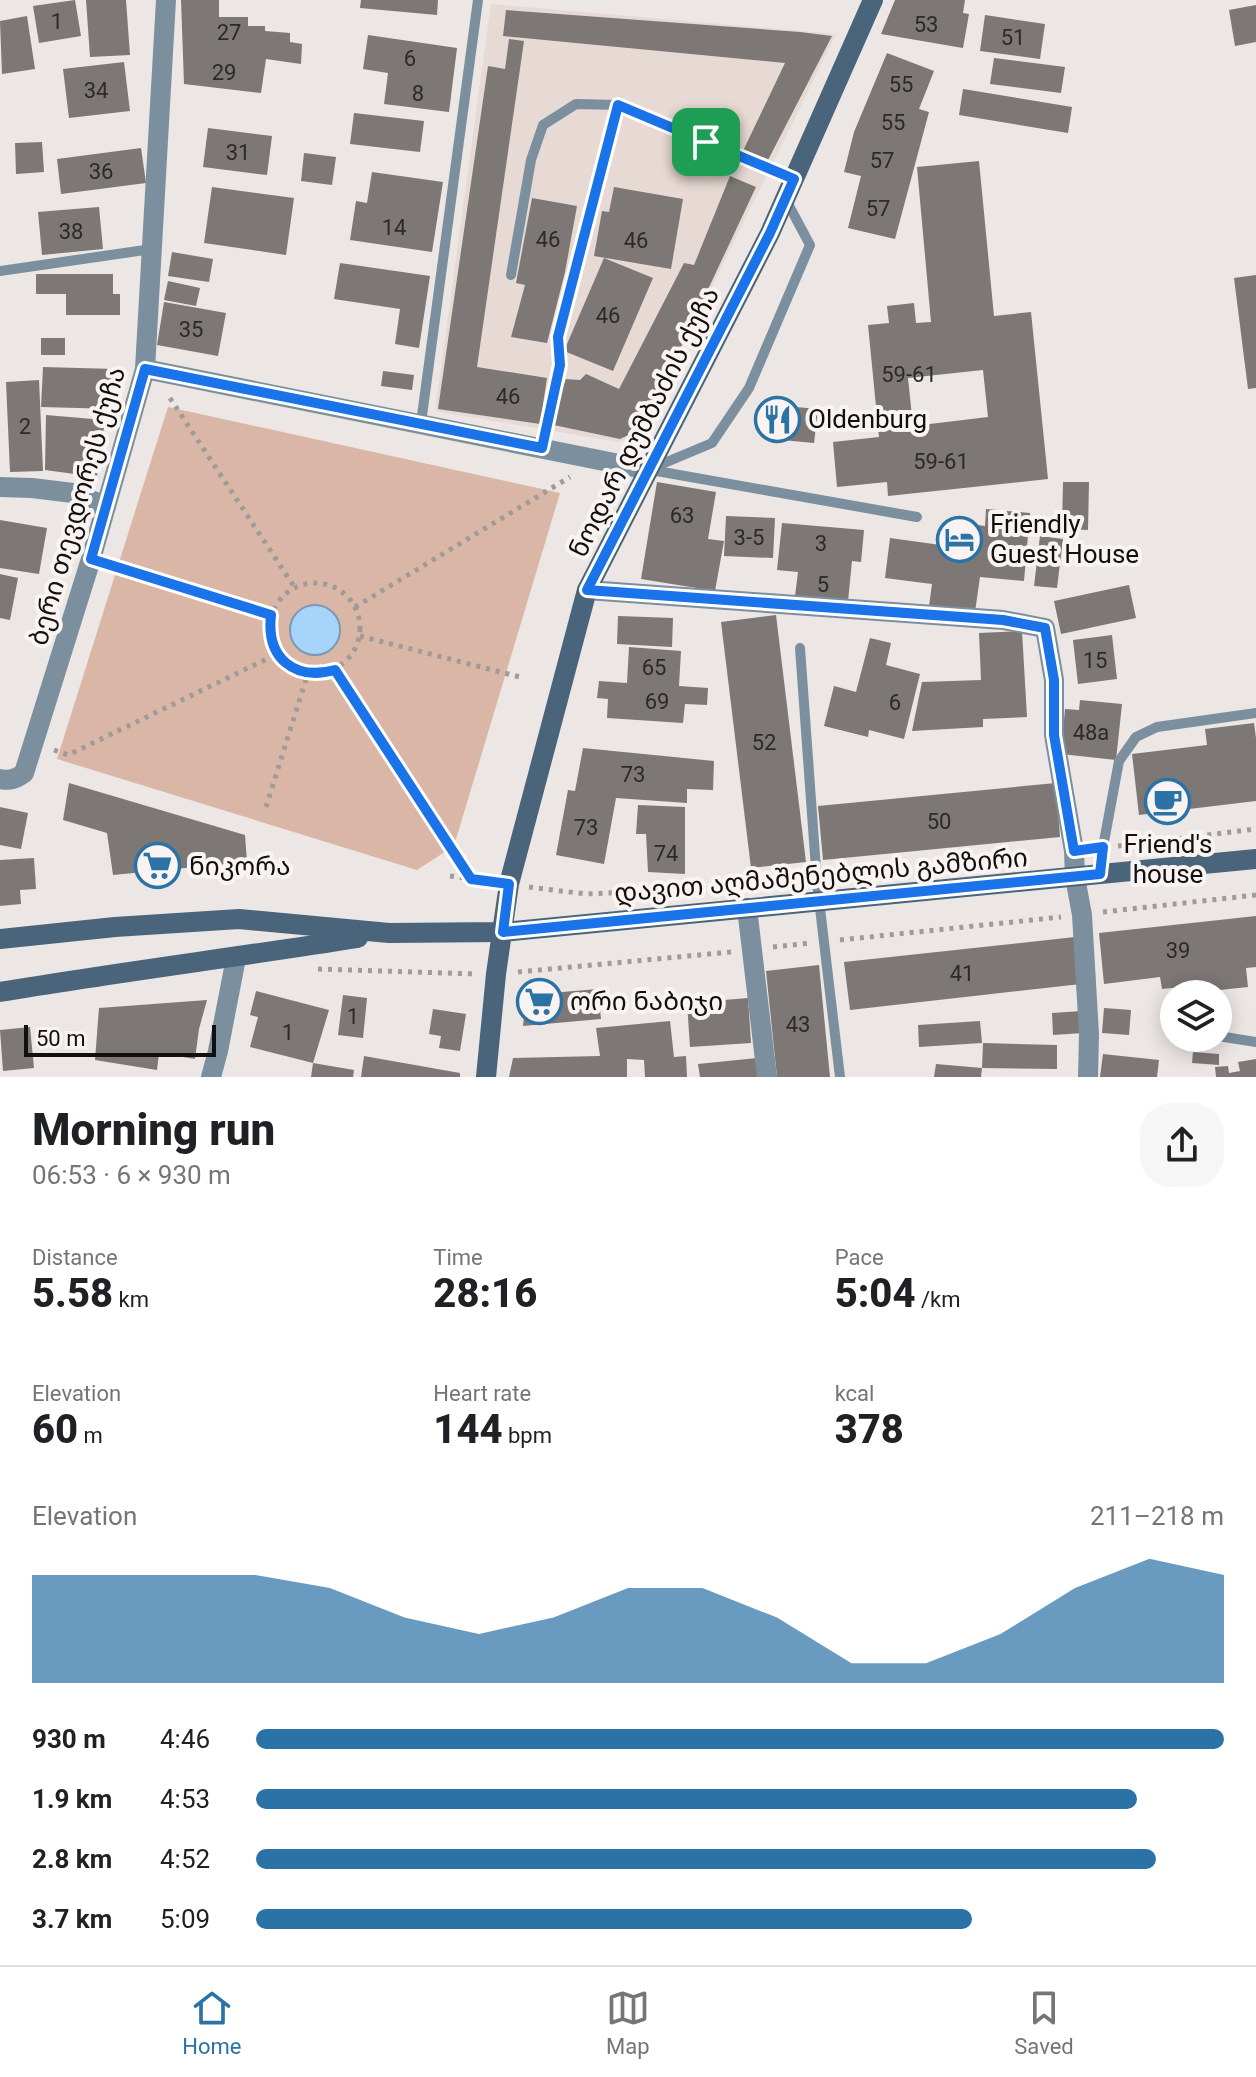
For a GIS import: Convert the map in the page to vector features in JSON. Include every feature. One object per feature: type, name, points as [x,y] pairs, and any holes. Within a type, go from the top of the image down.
[{"type":"main road","name":"ნოდარ დუმბაძის ქუჩა","points":[[486,1077],[509,884],[587,590],[770,233],[873,0]]},
{"type":"main road","name":"დავით აღმაშენებლის გამზირი","points":[[0,939],[239,919],[389,933],[503,932],[1256,859]]},
{"type":"main road","name":"დავით აღმაშენებლის გამზირი","points":[[0,992],[389,933]]},
{"type":"street","name":"ბერი თევდორეს ქუჩა","points":[[8,779],[24,773],[91,559],[145,369],[166,0]]},
{"type":"street","points":[[145,369],[649,470]]},
{"type":"street","points":[[0,487],[73,493],[106,506]]},
{"type":"street","points":[[587,590],[1003,620],[1045,628],[1054,680],[1054,735],[1082,915],[1089,1034],[1088,1077]]},
{"type":"street","points":[[747,908],[767,1077]]},
{"type":"street","points":[[211,1077],[236,958]]},
{"type":"lane","points":[[421,423],[478,0]]},
{"type":"lane","points":[[511,275],[531,160],[543,125],[576,104],[618,105],[794,179]]},
{"type":"lane","points":[[542,448],[560,365],[558,337],[618,105]]},
{"type":"lane","points":[[649,470],[712,443],[749,388],[810,245],[785,199]]},
{"type":"lane","points":[[0,271],[152,249]]},
{"type":"lane","points":[[649,470],[917,517]]},
{"type":"lane","points":[[800,648],[819,902],[840,1077]]},
{"type":"lane","points":[[1100,874],[1119,761],[1136,737],[1157,727],[1256,713]]},
{"type":"lane","points":[[1232,1038],[1256,1042]]},
{"type":"path","points":[[145,369],[165,389],[295,588]]},
{"type":"path","points":[[355,607],[574,475],[604,461]]},
{"type":"path","points":[[91,559],[271,615]]},
{"type":"path","points":[[314,583],[333,586],[346,595],[355,607],[360,621],[356,649],[335,670],[322,673],[296,670],[277,654],[271,642],[271,615],[280,599],[295,588],[314,583]]},
{"type":"path","points":[[360,636],[520,677]]},
{"type":"path","points":[[33,743],[68,755],[277,654]]},
{"type":"path","points":[[335,670],[471,879]]},
{"type":"path","points":[[266,807],[308,673]]},
{"type":"path","points":[[1103,847],[1256,829]]},
{"type":"path","points":[[450,876],[586,894],[694,889]]},
{"type":"shaded area","points":[[491,4],[836,34],[640,433],[618,442],[435,411]]},
{"type":"shaded area","points":[[168,407],[560,493],[454,846],[417,870],[57,759]]},
{"type":"water","points":[[315,605],[333,612],[340,630],[333,648],[315,655],[297,648],[290,630],[297,612]]},
{"type":"building","points":[[75,0],[81,36],[39,43],[33,6]]},
{"type":"building","points":[[86,0],[126,0],[130,55],[90,57]]},
{"type":"building","points":[[181,0],[219,0],[219,17],[248,17],[248,26],[265,26],[265,31],[290,33],[290,42],[302,44],[301,64],[266,59],[261,93],[184,84]]},
{"type":"building","points":[[361,0],[438,0],[437,15],[360,8]]},
{"type":"building","points":[[895,0],[965,0],[963,13],[969,14],[963,48],[881,34]]},
{"type":"building","points":[[1256,5],[1256,42],[1235,46],[1229,10]]},
{"type":"building","points":[[506,10],[832,36],[767,162],[742,153],[785,63],[503,36]]},
{"type":"building","points":[[985,15],[1045,24],[1040,59],[980,51]]},
{"type":"building","points":[[27,16],[35,69],[2,74],[0,21]]},
{"type":"building","points":[[368,35],[457,48],[449,112],[384,104],[388,73],[363,69]]},
{"type":"building","points":[[509,39],[524,41],[477,367],[547,378],[540,424],[438,409],[488,66],[505,69]]},
{"type":"building","points":[[887,53],[934,71],[919,109],[929,112],[895,239],[848,228],[861,176],[844,172],[854,132]]},
{"type":"building","points":[[994,58],[1065,67],[1061,93],[990,84]]},
{"type":"building","points":[[124,62],[130,111],[69,118],[63,69]]},
{"type":"building","points":[[963,89],[1072,107],[1068,133],[959,115]]},
{"type":"building","points":[[354,113],[424,121],[420,152],[350,144]]},
{"type":"building","points":[[208,128],[272,136],[267,175],[203,167]]},
{"type":"building","points":[[42,142],[44,172],[16,174],[15,143]]},
{"type":"building","points":[[141,148],[146,183],[61,194],[57,159]]},
{"type":"building","points":[[304,153],[336,157],[332,185],[301,181]]},
{"type":"building","points":[[979,161],[994,316],[1031,312],[1048,479],[888,496],[887,482],[837,487],[833,442],[879,437],[868,325],[889,323],[887,306],[914,303],[916,323],[931,322],[917,167]],"holes":[[[983,370],[988,417],[913,426],[908,378]]]},
{"type":"building","points":[[372,172],[443,182],[432,252],[350,240],[356,201],[367,203]]},
{"type":"building","points":[[730,176],[756,187],[643,428],[620,439],[549,424],[566,379],[580,380],[586,374],[619,389],[684,263],[694,265]]},
{"type":"building","points":[[212,187],[294,198],[286,255],[204,243]]},
{"type":"building","points":[[614,187],[683,199],[671,269],[594,256],[602,211],[609,212]]},
{"type":"building","points":[[532,198],[577,206],[547,343],[511,337],[525,285],[516,283]]},
{"type":"building","points":[[99,207],[103,249],[42,255],[38,212]]},
{"type":"building","points":[[172,252],[213,259],[209,282],[168,276]]},
{"type":"building","points":[[604,258],[653,278],[613,371],[564,351]]},
{"type":"building","points":[[340,263],[430,276],[419,348],[395,344],[400,309],[334,299]]},
{"type":"building","points":[[36,274],[113,274],[113,294],[120,294],[120,315],[66,315],[66,294],[36,294]]},
{"type":"building","points":[[1256,275],[1256,388],[1248,389],[1234,278]]},
{"type":"building","points":[[168,281],[200,288],[196,306],[164,300]]},
{"type":"building","points":[[164,302],[226,313],[218,356],[157,345]]},
{"type":"building","points":[[41,338],[65,338],[65,355],[41,355]]},
{"type":"building","points":[[43,367],[116,369],[115,409],[41,407]]},
{"type":"building","points":[[383,371],[414,375],[412,390],[381,386]]},
{"type":"building","points":[[39,380],[43,471],[10,472],[6,382]]},
{"type":"building","points":[[774,405],[818,409],[814,443],[771,439]]},
{"type":"building","points":[[46,415],[105,420],[97,477],[45,470]]},
{"type":"building","points":[[657,482],[716,492],[708,539],[724,541],[715,591],[641,579]]},
{"type":"building","points":[[1063,482],[1089,482],[1088,530],[1062,529]]},
{"type":"building","points":[[986,509],[1030,513],[1024,581],[980,577],[975,612],[929,606],[932,584],[885,578],[890,538],[948,546],[952,521],[985,526]]},
{"type":"building","points":[[726,516],[775,518],[773,558],[724,556]]},
{"type":"building","points":[[0,520],[47,528],[39,574],[0,568]]},
{"type":"building","points":[[782,523],[864,530],[861,562],[852,561],[848,601],[795,596],[798,572],[777,570]]},
{"type":"building","points":[[1040,536],[1063,539],[1057,588],[1034,586]]},
{"type":"building","points":[[0,574],[18,578],[10,620],[0,618]]},
{"type":"building","points":[[1129,585],[1136,618],[1061,634],[1054,601]]},
{"type":"building","points":[[776,615],[806,862],[751,868],[721,622]]},
{"type":"building","points":[[618,616],[673,618],[672,647],[617,644]]},
{"type":"building","points":[[1022,631],[1027,717],[983,719],[983,727],[912,731],[922,682],[981,680],[979,633]]},
{"type":"building","points":[[1112,635],[1117,679],[1078,684],[1073,640]]},
{"type":"building","points":[[870,638],[891,643],[886,665],[920,674],[904,739],[869,730],[868,737],[824,726],[834,686],[856,692]]},
{"type":"building","points":[[629,647],[681,651],[679,686],[708,688],[707,705],[685,704],[683,723],[607,718],[608,699],[597,698],[599,681],[627,683]]},
{"type":"building","points":[[1080,700],[1122,704],[1116,760],[1061,754],[1065,709],[1079,710]]},
{"type":"building","points":[[1254,723],[1256,801],[1139,815],[1132,754],[1207,745],[1205,729]]},
{"type":"building","points":[[583,748],[714,761],[713,790],[687,789],[687,803],[616,798],[604,864],[556,855],[568,790],[575,791]]},
{"type":"building","points":[[69,783],[245,835],[247,862],[113,875],[107,833],[63,820]]},
{"type":"building","points":[[1056,783],[1060,837],[823,860],[818,806]]},
{"type":"building","points":[[638,805],[685,807],[685,874],[648,872],[646,834],[636,834]]},
{"type":"building","points":[[0,807],[28,813],[21,849],[0,845]]},
{"type":"building","points":[[34,858],[36,889],[20,890],[21,904],[0,906],[0,860]]},
{"type":"building","points":[[1256,916],[1256,967],[1246,968],[1248,987],[1232,989],[1232,980],[1160,980],[1160,977],[1104,984],[1099,933]]},
{"type":"building","points":[[1075,937],[1081,984],[850,1010],[844,962]]},
{"type":"building","points":[[819,965],[830,1077],[777,1077],[766,971]]},
{"type":"building","points":[[598,989],[601,1019],[523,1026],[526,995]]},
{"type":"building","points":[[256,991],[329,1010],[313,1063],[250,1047],[258,1017],[250,1015]]},
{"type":"building","points":[[343,995],[367,998],[363,1038],[338,1035]]},
{"type":"building","points":[[748,998],[751,1043],[690,1047],[687,1003]]},
{"type":"building","points":[[207,1000],[195,1059],[159,1053],[157,1070],[95,1060],[99,1008]]},
{"type":"building","points":[[1104,1008],[1131,1010],[1129,1035],[1102,1033]]},
{"type":"building","points":[[433,1009],[466,1014],[460,1051],[439,1048],[441,1036],[429,1034]]},
{"type":"building","points":[[1082,1011],[1083,1033],[1053,1035],[1052,1013]]},
{"type":"building","points":[[670,1021],[674,1057],[686,1056],[687,1077],[645,1077],[644,1060],[627,1059],[627,1077],[509,1077],[513,1058],[600,1056],[596,1028]]},
{"type":"building","points":[[980,1021],[982,1043],[919,1047],[918,1025]]},
{"type":"building","points":[[30,1027],[34,1068],[3,1071],[0,1030]]},
{"type":"building","points":[[983,1043],[1057,1045],[1057,1069],[982,1068]]},
{"type":"building","points":[[1193,1052],[1219,1054],[1219,1065],[1192,1063]]},
{"type":"building","points":[[1103,1054],[1159,1060],[1157,1077],[1100,1077]]},
{"type":"building","points":[[364,1056],[460,1073],[460,1077],[361,1077]]},
{"type":"building","points":[[757,1058],[759,1077],[700,1077],[698,1064]]},
{"type":"building","points":[[1256,1059],[1256,1077],[1216,1077],[1215,1067],[1228,1066],[1229,1073],[1240,1071],[1238,1062]]},
{"type":"building","points":[[313,1063],[354,1070],[353,1077],[311,1077]]},
{"type":"building","points":[[936,1064],[982,1068],[981,1077],[934,1077]]},
{"type":"place","name":"Oldenburg","points":[[777,419]]},
{"type":"place","name":"Friendly Guest House","points":[[959,539]]},
{"type":"place","name":"Friend's house","points":[[1168,801]]},
{"type":"place","name":"ნიკორა","points":[[158,866]]},
{"type":"place","name":"ორი ნაბიჯი","points":[[539,1001]]},
{"type":"route","points":[[618,105],[706,142],[794,179],[770,233],[587,590],[1003,620],[1045,628],[1054,680],[1054,735],[1074,851],[1103,847],[1100,874],[503,932],[509,884],[471,879],[335,670],[308,673],[286,663],[271,642],[271,615],[91,559],[145,369],[542,448],[560,365],[558,337],[618,105]]}]
